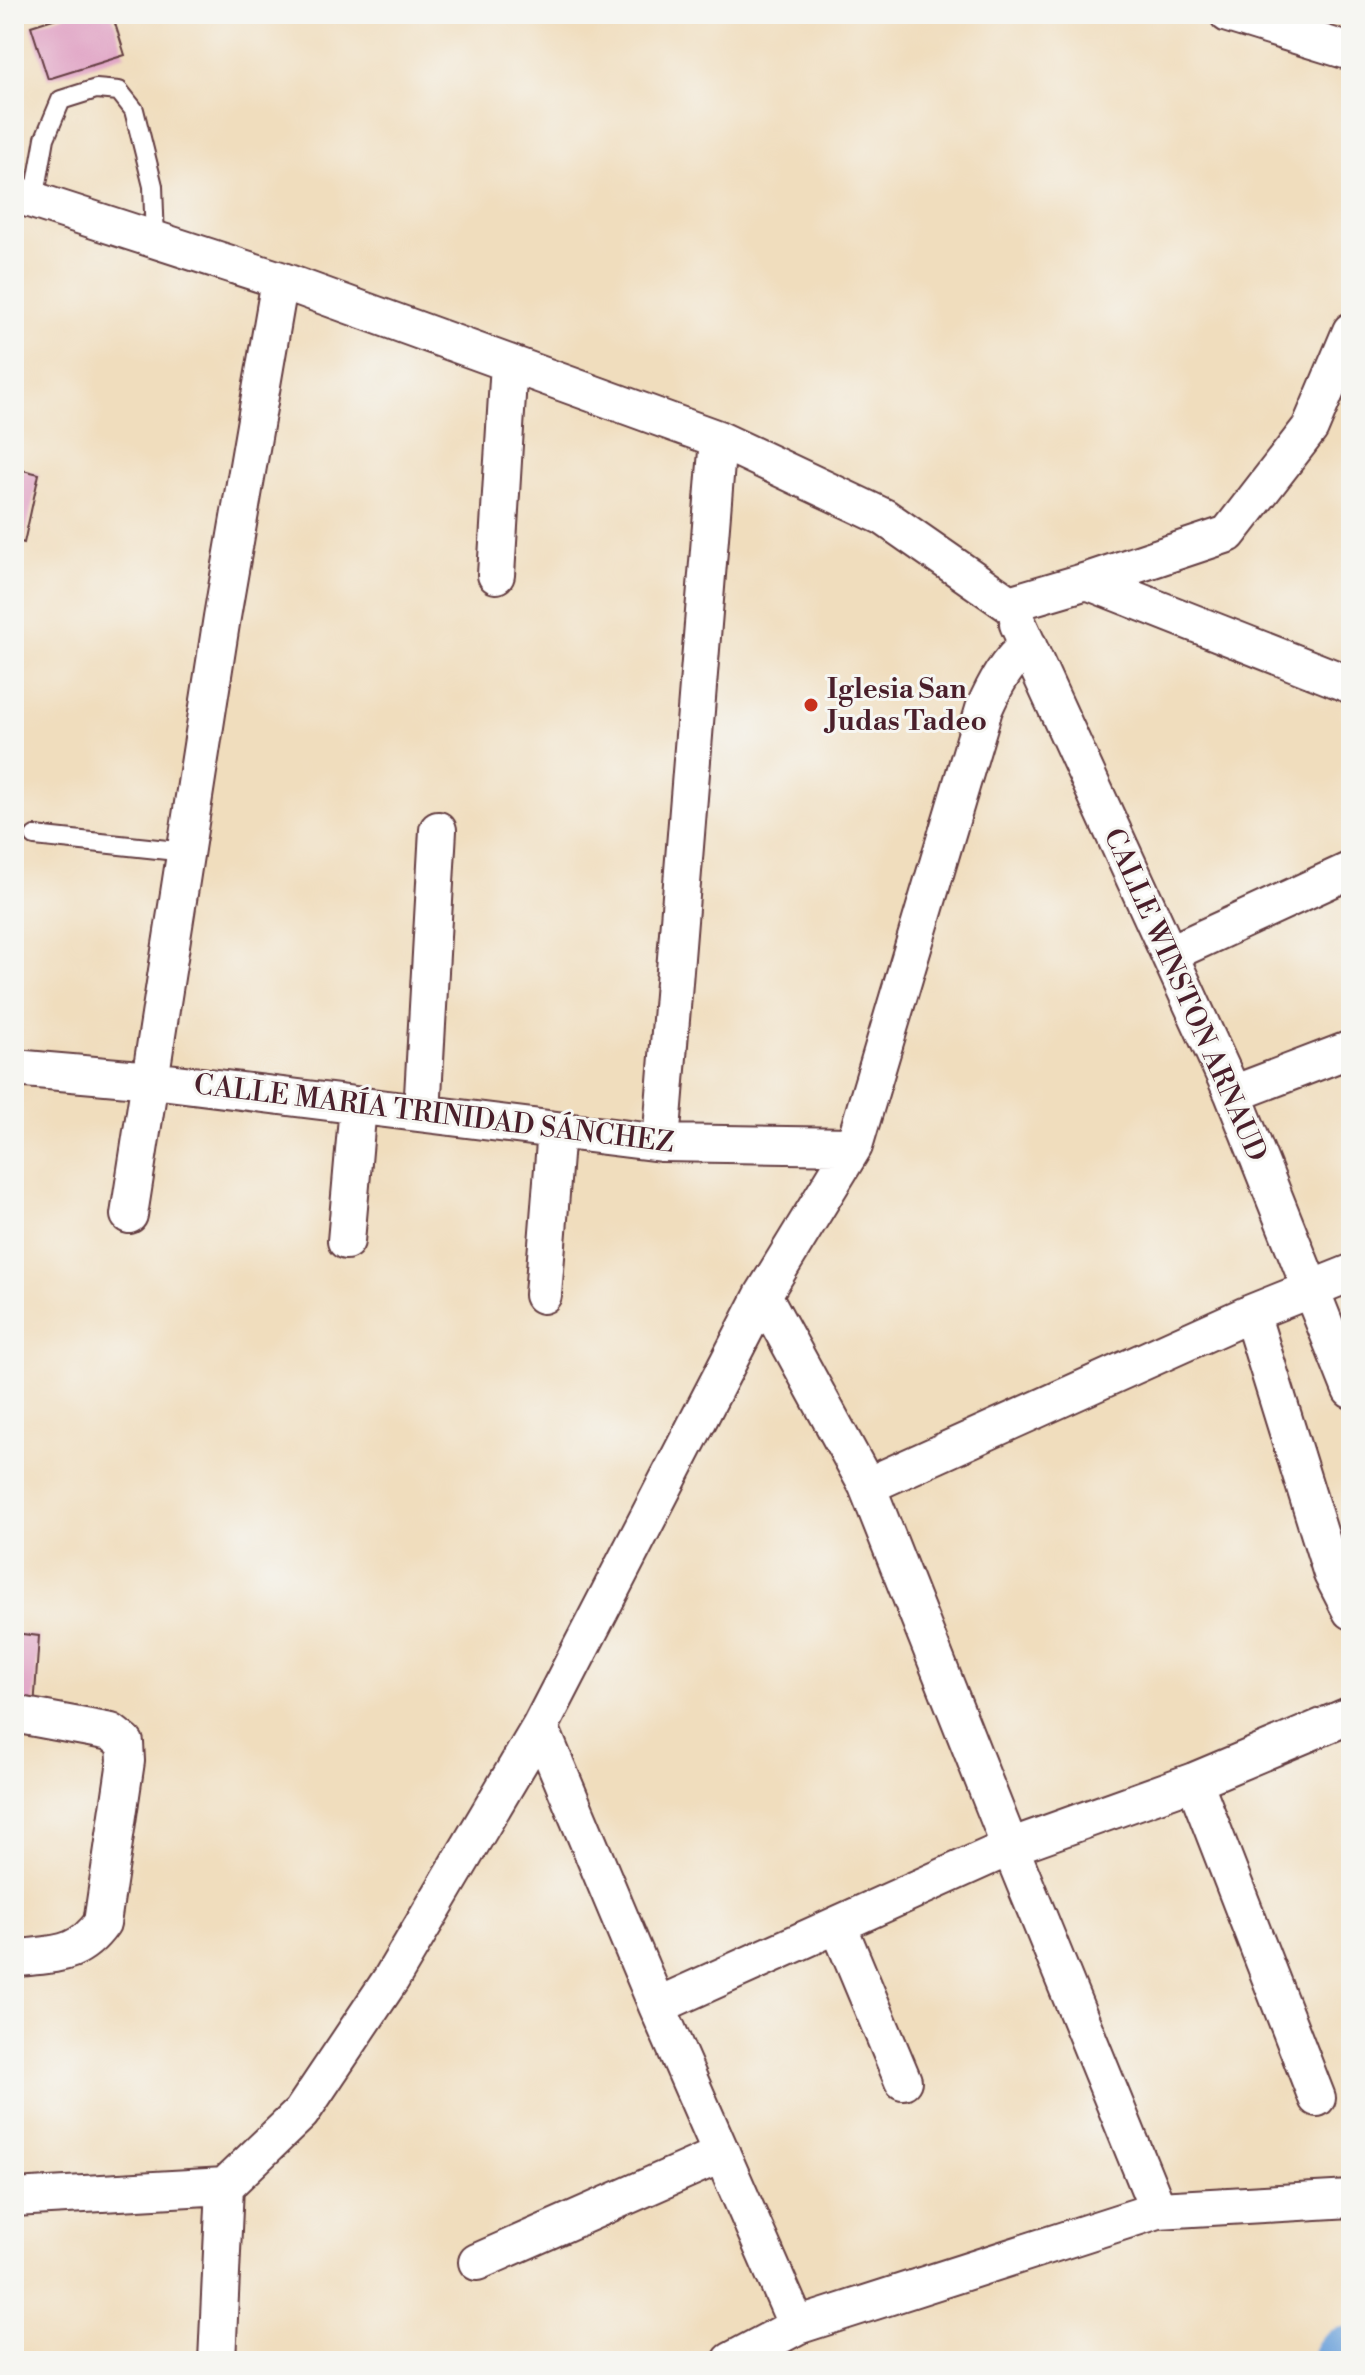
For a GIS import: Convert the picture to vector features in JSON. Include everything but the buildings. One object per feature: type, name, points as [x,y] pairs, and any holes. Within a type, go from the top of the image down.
[{"type":"street","points":[[1228,14],[1351,52]]},
{"type":"street","points":[[24,198],[280,280],[718,439],[884,517],[1009,604],[1228,534],[1310,428],[1351,331]]},
{"type":"street","points":[[129,1215],[222,617],[280,280]]},
{"type":"street","points":[[496,575],[509,363]]},
{"type":"street","points":[[661,1143],[718,439]]},
{"type":"street","points":[[1087,581],[1351,685]]},
{"type":"street","name":"CALLE WINSTON ARNAUD","points":[[1009,604],[1233,1094],[1351,1390]]},
{"type":"street","points":[[14,2198],[225,2186],[301,2113],[391,1979],[540,1727],[763,1295],[854,1146],[984,709],[1005,669],[1028,645]]},
{"type":"street","points":[[422,1113],[438,830]]},
{"type":"street","points":[[1169,954],[1351,870]]},
{"type":"street","points":[[1233,1094],[1351,1049]]},
{"type":"street","name":"CALLE MARÍA TRINIDAD SÁNCHEZ","points":[[14,1068],[152,1080],[661,1143],[854,1146]]},
{"type":"street","points":[[346,1241],[358,1106]]},
{"type":"street","points":[[543,1295],[556,1130]]},
{"type":"street","points":[[867,1486],[1251,1313],[1351,1273]]},
{"type":"street","points":[[763,1295],[867,1486],[1158,2210]]},
{"type":"street","points":[[1251,1313],[1332,1574],[1351,1611]]},
{"type":"street","points":[[14,1714],[111,1732],[125,1743],[126,1761],[102,1923],[89,1940],[75,1949],[14,1959]]},
{"type":"street","points":[[657,2006],[1010,1847],[1194,1781],[1351,1715]]},
{"type":"street","points":[[540,1727],[657,2006],[797,2326]]},
{"type":"street","points":[[1194,1781],[1317,2098]]},
{"type":"street","points":[[838,1925],[903,2081]]},
{"type":"street","points":[[477,2262],[722,2154]]},
{"type":"street","points":[[217,2361],[225,2186]]},
{"type":"street","points":[[731,2361],[797,2326],[1158,2210],[1351,2199]]},
{"type":"lane","points":[[24,198],[61,100],[96,89],[119,91],[134,110],[153,186],[155,240]]},
{"type":"lane","points":[[35,836],[186,852]]},
{"type":"waterway","points":[[1346,2361],[1351,2360]]},
{"type":"place","name":"Iglesia San Judas Tadeo","points":[[811,705]]}]
